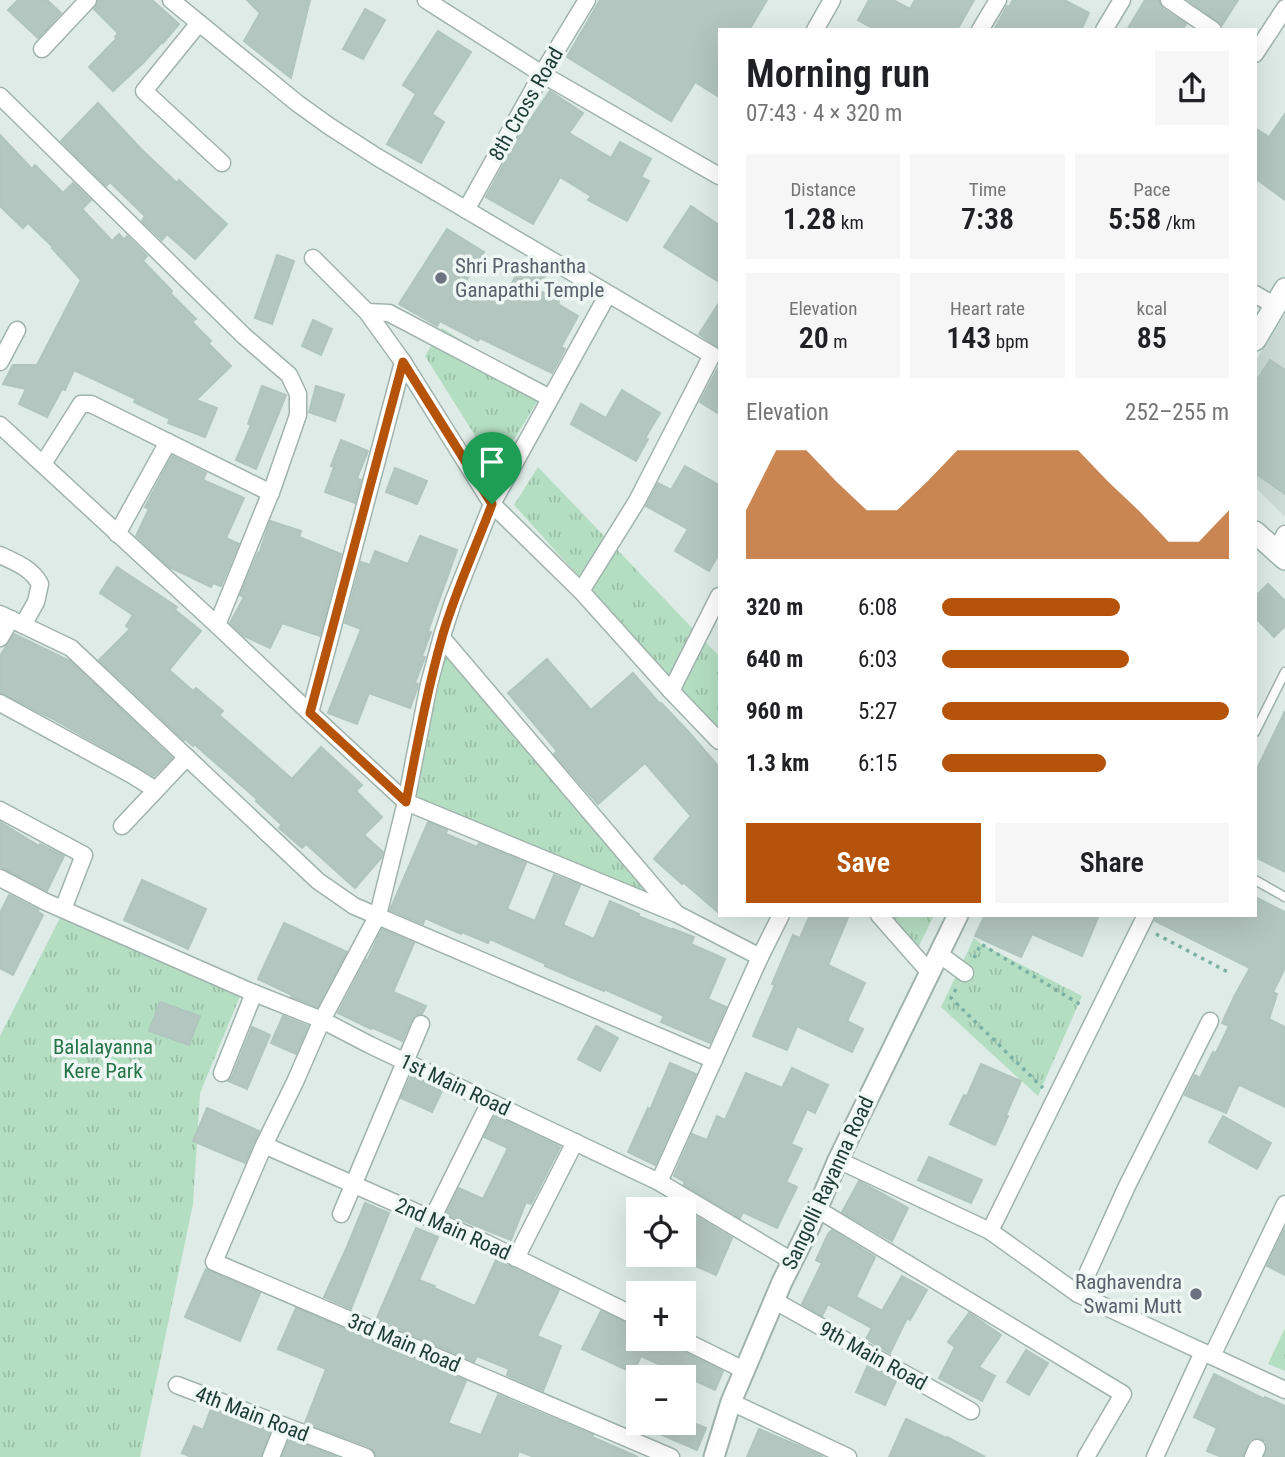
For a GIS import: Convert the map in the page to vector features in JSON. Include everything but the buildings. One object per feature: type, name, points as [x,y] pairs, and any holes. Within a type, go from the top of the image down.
[{"type":"main road","points":[[1257,337],[1280,298]]},
{"type":"main road","points":[[1257,533],[1282,548]]},
{"type":"street","points":[[41,49],[88,0]]},
{"type":"street","points":[[170,0],[329,126],[716,357],[636,501],[581,591]]},
{"type":"street","points":[[426,0],[542,74],[718,175]]},
{"type":"street","name":"8th Cross Road","points":[[466,210],[587,0]]},
{"type":"street","points":[[816,28],[832,0]]},
{"type":"street","points":[[981,28],[998,0]]},
{"type":"street","points":[[1105,28],[1122,0]]},
{"type":"street","points":[[1169,0],[1210,28]]},
{"type":"street","points":[[1257,51],[1285,8]]},
{"type":"street","points":[[199,23],[144,91],[222,163]]},
{"type":"street","points":[[0,96],[244,336],[289,375],[298,394],[298,415],[271,493],[217,625]]},
{"type":"street","points":[[313,258],[367,312],[403,362],[492,504],[581,591],[718,740]]},
{"type":"street","points":[[264,1145],[322,1020],[378,915],[406,802],[429,684],[453,602],[492,504],[608,294]]},
{"type":"street","points":[[1257,294],[1280,298]]},
{"type":"street","points":[[367,312],[389,313],[550,398]]},
{"type":"street","points":[[0,362],[17,331]]},
{"type":"street","points":[[310,713],[403,362]]},
{"type":"street","points":[[43,464],[81,404],[91,404],[271,493]]},
{"type":"street","points":[[0,425],[406,802],[677,914],[760,957]]},
{"type":"street","points":[[117,534],[168,442]]},
{"type":"street","points":[[0,555],[25,566],[40,584],[36,602],[11,619],[0,638]]},
{"type":"street","points":[[671,691],[718,598]]},
{"type":"street","points":[[11,619],[71,648],[318,881],[354,906],[714,1060]]},
{"type":"street","points":[[442,638],[677,914]]},
{"type":"street","points":[[0,703],[156,790]]},
{"type":"street","points":[[121,826],[187,757]]},
{"type":"street","points":[[0,810],[84,855],[64,909]]},
{"type":"street","name":"1st Main Road","points":[[0,878],[251,992],[322,1020],[659,1182],[792,1261]]},
{"type":"street","points":[[659,1182],[780,917]]},
{"type":"street","points":[[880,917],[930,973]]},
{"type":"street","name":"Sangolli Rayanna Road","points":[[714,1457],[731,1402],[782,1282],[838,1160],[957,917]]},
{"type":"street","points":[[990,1231],[1144,920]]},
{"type":"street","points":[[939,954],[965,973]]},
{"type":"street","points":[[222,1073],[251,992]]},
{"type":"street","points":[[1078,1294],[1127,1186],[1210,1021]]},
{"type":"street","points":[[341,1214],[421,1024]]},
{"type":"street","points":[[432,1219],[490,1101]]},
{"type":"street","points":[[516,1258],[575,1142]]},
{"type":"street","name":"3rd Main Road","points":[[264,1145],[214,1262],[671,1457]]},
{"type":"street","name":"2nd Main Road","points":[[264,1145],[432,1219],[626,1312]]},
{"type":"street","points":[[838,1160],[990,1231],[1078,1294],[1285,1390]]},
{"type":"street","points":[[1155,1457],[1285,1204]]},
{"type":"street","points":[[817,1209],[1123,1394],[1086,1457]]},
{"type":"street","name":"9th Main Road","points":[[775,1301],[971,1411]]},
{"type":"street","points":[[696,1346],[744,1370]]},
{"type":"street","name":"4th Main Road","points":[[177,1385],[366,1457]]},
{"type":"street","points":[[731,1402],[848,1457]]},
{"type":"street","points":[[271,1457],[283,1427]]},
{"type":"lane","points":[[1257,728],[1285,672]]},
{"type":"lane","points":[[1257,881],[1285,897]]},
{"type":"path","points":[[1144,920],[1228,972]]},
{"type":"path","points":[[1044,1090],[951,998],[981,944],[1084,1007]]},
{"type":"shaded area","points":[[1285,314],[1284,516],[1257,489],[1257,359]]},
{"type":"green space","points":[[442,328],[543,392],[496,469],[425,356]]},
{"type":"green space","points":[[538,467],[718,655],[718,730],[514,505]]},
{"type":"green space","points":[[445,652],[658,900],[415,799]]},
{"type":"green space","name":"Balalayanna Kere Park","points":[[62,914],[241,994],[200,1093],[193,1204],[140,1457],[0,1457],[0,1036]]},
{"type":"green space","points":[[888,917],[933,917],[917,950]]},
{"type":"green space","points":[[974,938],[1082,996],[1038,1096],[941,1007]]},
{"type":"green space","points":[[1285,1328],[1285,1371],[1268,1364]]},
{"type":"place","name":"Shri Prashantha Ganapathi Temple","points":[[441,278]]},
{"type":"place","name":"Raghavendra Swami Mutt","points":[[1196,1294]]},
{"type":"route","points":[[403,362],[492,504],[442,636],[429,684],[406,802],[310,713],[403,362]]}]
